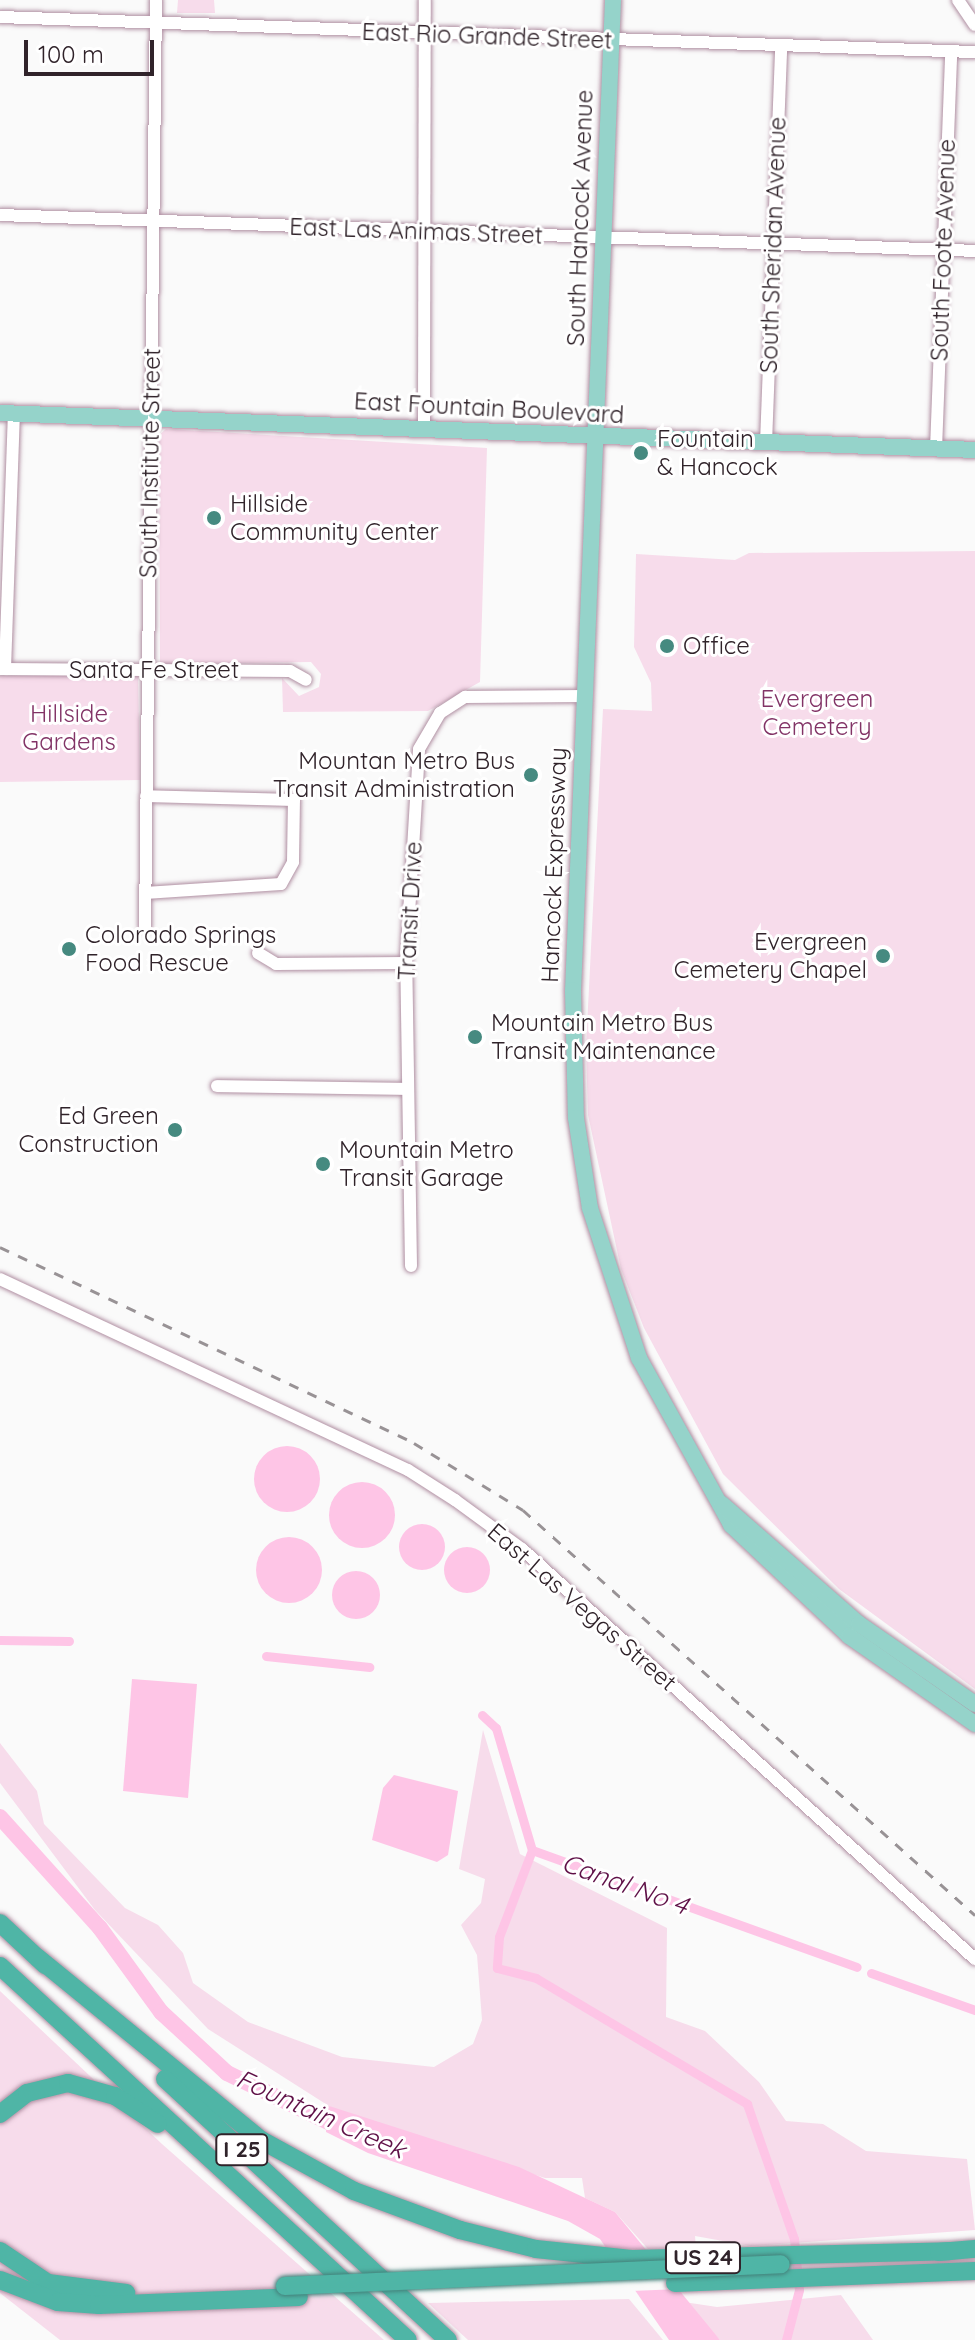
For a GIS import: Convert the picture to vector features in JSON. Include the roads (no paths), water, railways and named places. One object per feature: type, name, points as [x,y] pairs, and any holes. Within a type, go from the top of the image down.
[{"type":"highway","name":"I 25","points":[[0,1923],[448,2340]]},
{"type":"highway","name":"US 24","points":[[38,1958],[261,2140],[354,2191],[460,2230],[547,2251],[631,2259],[975,2249]]},
{"type":"highway","name":"I 25","points":[[0,1966],[408,2340]]},
{"type":"highway","points":[[0,2114],[39,2088],[91,2086],[128,2102],[246,2193]]},
{"type":"highway","points":[[0,2251],[48,2283],[85,2291],[292,2292],[949,2251]]},
{"type":"highway","name":"US 24","points":[[0,2280],[58,2302],[99,2305],[292,2292],[975,2271]]},
{"type":"main road","name":"South Hancock Avenue","points":[[596,437],[613,0]]},
{"type":"main road","name":"East Fountain Boulevard","points":[[7,414],[975,450]]},
{"type":"main road","name":"Hancock Expressway","points":[[596,437],[572,1032],[588,1193],[639,1358],[731,1525],[777,1574],[849,1636],[975,1724]]},
{"type":"main road","name":"Hancock Expressway","points":[[722,1504],[859,1624],[975,1704]]},
{"type":"street","name":"South Institute Street","points":[[145,927],[156,0]]},
{"type":"street","points":[[424,430],[425,0]]},
{"type":"street","points":[[958,0],[975,25]]},
{"type":"street","name":"East Rio Grande Street","points":[[0,17],[975,52]]},
{"type":"street","name":"South Sheridan Avenue","points":[[766,443],[781,47]]},
{"type":"street","name":"South Foote Avenue","points":[[936,449],[951,52]]},
{"type":"street","name":"East Las Animas Street","points":[[0,215],[975,251]]},
{"type":"street","points":[[3,669],[7,414]]},
{"type":"street","name":"Santa Fe Street","points":[[3,669],[290,671],[306,680]]},
{"type":"street","name":"Transit Drive","points":[[411,1266],[406,963],[417,764],[430,724],[451,704],[481,693],[585,696]]},
{"type":"street","points":[[145,893],[281,884],[293,862],[294,800],[146,796]]},
{"type":"street","points":[[258,953],[276,964],[406,963]]},
{"type":"street","points":[[217,1086],[406,1089]]},
{"type":"street","name":"East Las Vegas Street","points":[[0,1279],[408,1470],[455,1500],[522,1549],[975,1959]]},
{"type":"waterway","name":"Canal No 4","points":[[0,1640],[69,1641]]},
{"type":"waterway","name":"Canal No 4","points":[[266,1656],[369,1667]]},
{"type":"waterway","name":"Canal No 4","points":[[482,1715],[496,1728],[532,1850],[857,1967]]},
{"type":"waterway","name":"Fountain Creek","points":[[0,1817],[100,1928],[161,2012],[227,2073],[345,2130]]},
{"type":"waterway","points":[[532,1850],[499,1937],[497,1968],[536,1978],[747,2104],[794,2239],[799,2290],[786,2340]]},
{"type":"waterway","name":"Canal No 4","points":[[871,1973],[975,2010]]},
{"type":"railway","points":[[0,1247],[414,1443],[523,1510],[975,1915]]},
{"type":"place","name":"Fountain & Hancock","points":[[641,453]]},
{"type":"place","name":"Hillside Community Center","points":[[214,518]]},
{"type":"place","name":"Office","points":[[667,646]]},
{"type":"place","name":"Mountan Metro Bus Transit Administration","points":[[531,775]]},
{"type":"place","name":"Colorado Springs Food Rescue","points":[[69,949]]},
{"type":"place","name":"Evergreen Cemetery Chapel","points":[[883,956]]},
{"type":"place","name":"Mountain Metro Bus Transit Maintenance","points":[[475,1037]]},
{"type":"place","name":"Ed Green Construction","points":[[175,1130]]},
{"type":"place","name":"Mountain Metro Transit Garage","points":[[323,1164]]},
{"type":"park label","name":"Evergreen Cemetery","points":[[817,713]]},
{"type":"park label","name":"Hillside Gardens","points":[[69,728]]}]
